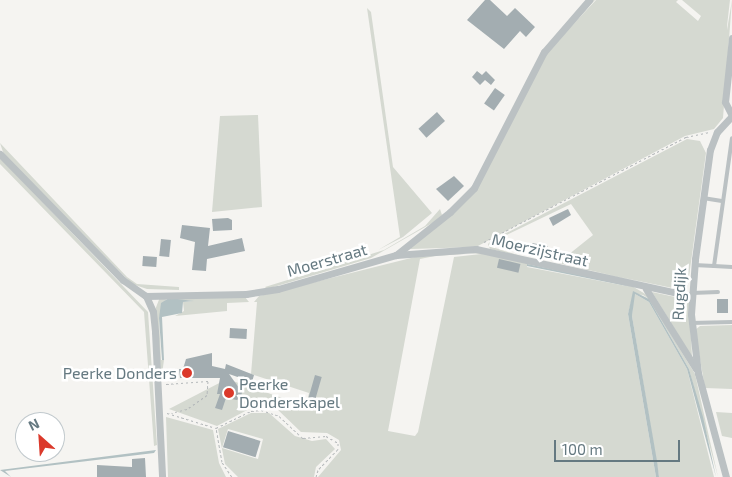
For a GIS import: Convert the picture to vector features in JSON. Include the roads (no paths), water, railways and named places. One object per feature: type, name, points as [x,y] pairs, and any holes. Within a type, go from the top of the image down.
[{"type":"street","name":"Moerstraat","points":[[146,296],[266,292],[396,255],[450,212],[474,188],[544,52],[589,0]]},
{"type":"street","points":[[732,38],[725,102],[732,116]]},
{"type":"street","name":"Rugdijk","points":[[726,477],[698,373],[691,323],[694,265],[710,150],[719,129],[732,116]]},
{"type":"street","points":[[0,154],[123,280],[146,296],[153,312],[162,477]]},
{"type":"street","name":"Moerzijstraat","points":[[396,255],[476,249],[646,289],[692,295]]},
{"type":"street","points":[[646,289],[698,373]]},
{"type":"lane","points":[[714,266],[731,138]]},
{"type":"lane","points":[[703,198],[722,201]]},
{"type":"lane","points":[[694,265],[732,267]]},
{"type":"lane","points":[[692,295],[718,292]]},
{"type":"lane","points":[[691,323],[732,322]]},
{"type":"place","name":"Peerke Donders","points":[[187,373]]},
{"type":"place","name":"Peerke Donderskapel","points":[[229,393]]}]
